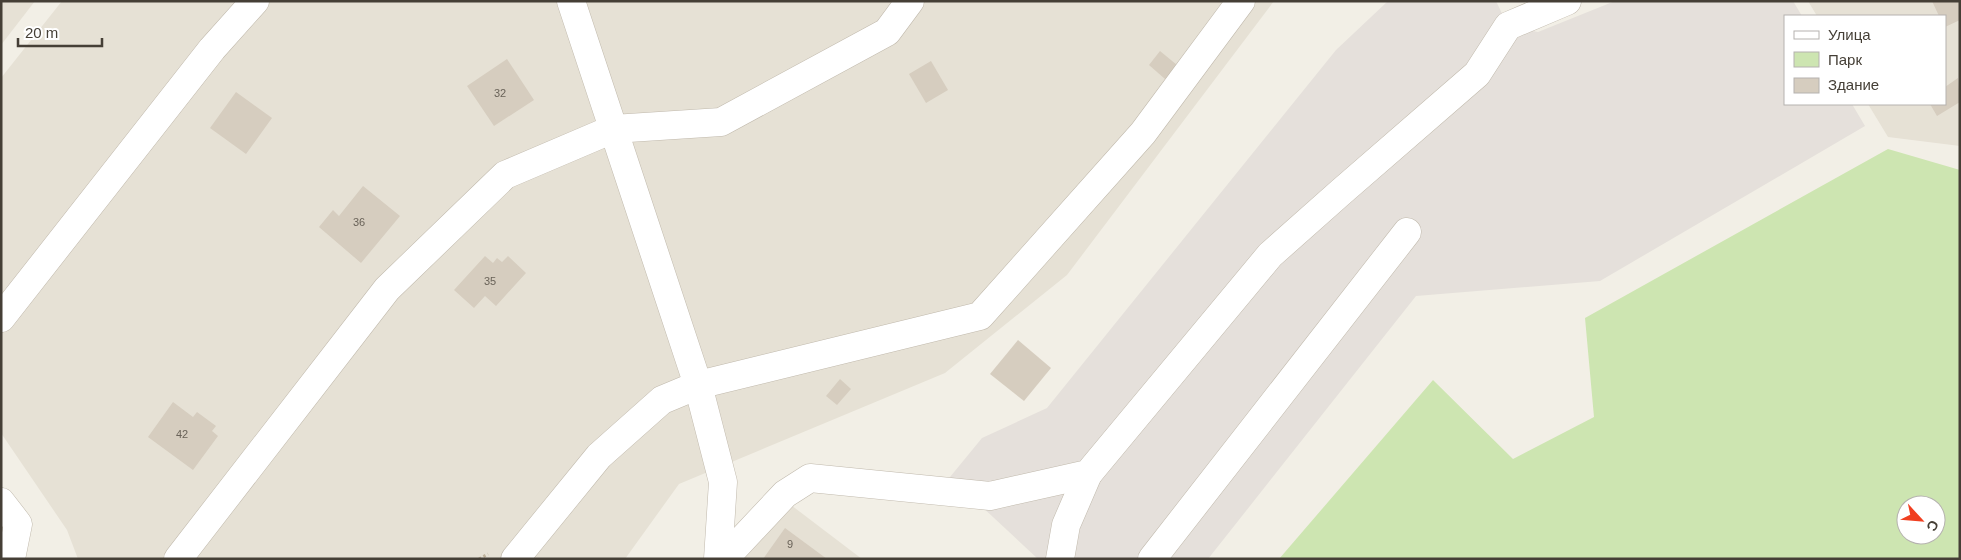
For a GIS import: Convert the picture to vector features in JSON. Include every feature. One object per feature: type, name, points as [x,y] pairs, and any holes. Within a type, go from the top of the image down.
[{"type":"street","points":[[1,318],[212,49],[255,1]]},
{"type":"street","points":[[571,1],[698,385],[723,482],[718,559]]},
{"type":"street","points":[[178,559],[387,289],[505,175],[613,129],[721,122],[887,32],[910,1]]},
{"type":"street","points":[[515,559],[599,456],[662,400],[698,385],[980,316],[1143,133],[1241,1]]},
{"type":"street","points":[[1060,559],[1066,525],[1088,474],[1270,255],[1477,74],[1508,13],[1567,1]]},
{"type":"street","points":[[1152,559],[1408,232]]},
{"type":"street","points":[[724,559],[785,494],[810,478],[990,496],[1088,474]]},
{"type":"street","points":[[1,502],[10,528],[11,559]]},
{"type":"shaded area","points":[[1,1],[35,1],[1,45]]},
{"type":"shaded area","points":[[62,1],[1274,1],[1067,275],[945,373],[679,484],[625,559],[78,559],[67,530],[1,433],[1,78]]},
{"type":"shaded area","points":[[1388,1],[1496,1],[1508,26],[1538,32],[1615,1],[1793,1],[1801,15],[1784,15],[1784,105],[1853,105],[1865,126],[1600,281],[1416,296],[1208,559],[1038,559],[950,477],[982,438],[1047,408],[1336,50]]},
{"type":"shaded area","points":[[1808,1],[1960,1],[1960,146],[1888,137],[1869,105],[1946,105],[1946,15],[1816,15]]},
{"type":"shaded area","points":[[787,502],[862,559],[743,559]]},
{"type":"green space","points":[[1888,149],[1960,170],[1960,559],[1279,559],[1433,380],[1513,459],[1594,417],[1585,318]]},
{"type":"building","points":[[1932,1],[1960,1],[1960,20],[1946,27],[1946,15],[1939,15]]},
{"type":"building","points":[[1160,51],[1177,65],[1165,79],[1149,65]]},
{"type":"building","points":[[507,59],[534,100],[494,126],[467,86]]},
{"type":"building","points":[[931,61],[948,90],[926,103],[909,74]]},
{"type":"building","points":[[1958,78],[1960,102],[1937,116],[1931,105],[1946,105],[1946,86]]},
{"type":"building","points":[[236,92],[272,118],[246,154],[210,128]]},
{"type":"building","points":[[363,186],[400,216],[361,263],[319,227],[333,210],[339,216]]},
{"type":"building","points":[[485,256],[493,263],[497,258],[502,262],[508,256],[526,273],[496,306],[485,296],[474,308],[454,290]]},
{"type":"building","points":[[1018,340],[1051,368],[1024,401],[990,374]]},
{"type":"building","points":[[840,379],[851,389],[837,405],[826,396]]},
{"type":"building","points":[[173,402],[193,417],[197,412],[216,426],[212,431],[218,436],[193,470],[148,437]]},
{"type":"building","points":[[785,528],[827,559],[763,559]]}]
